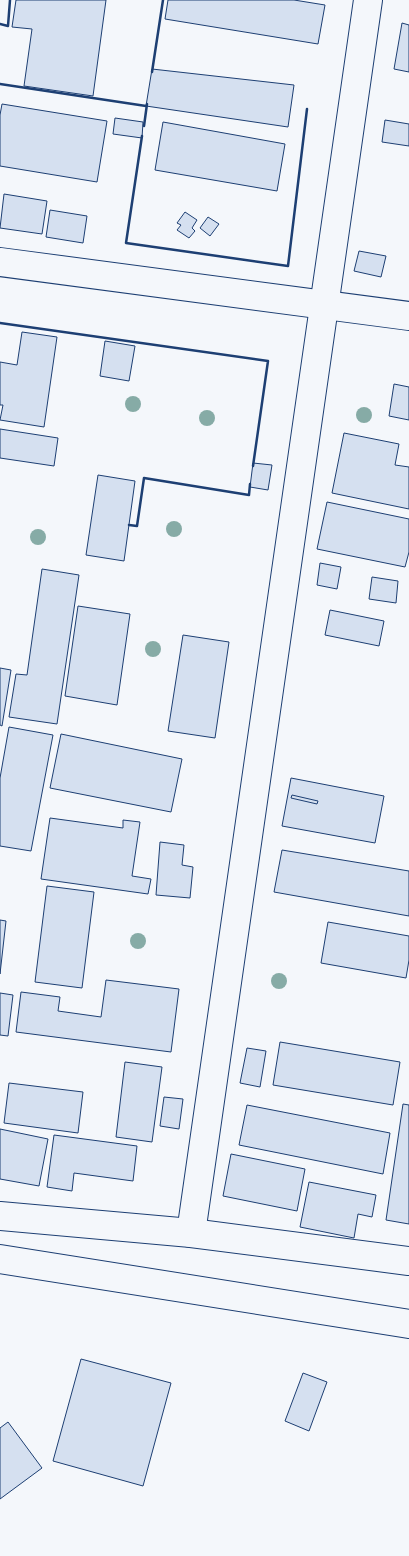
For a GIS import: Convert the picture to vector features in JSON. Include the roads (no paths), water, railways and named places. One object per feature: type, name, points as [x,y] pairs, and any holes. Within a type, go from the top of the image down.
[{"type":"street","points":[[191,1234],[368,0]]},
{"type":"street","points":[[0,262],[409,316]]},
{"type":"street","points":[[0,1216],[191,1234],[409,1261]]},
{"type":"street","points":[[0,1259],[409,1324]]}]
